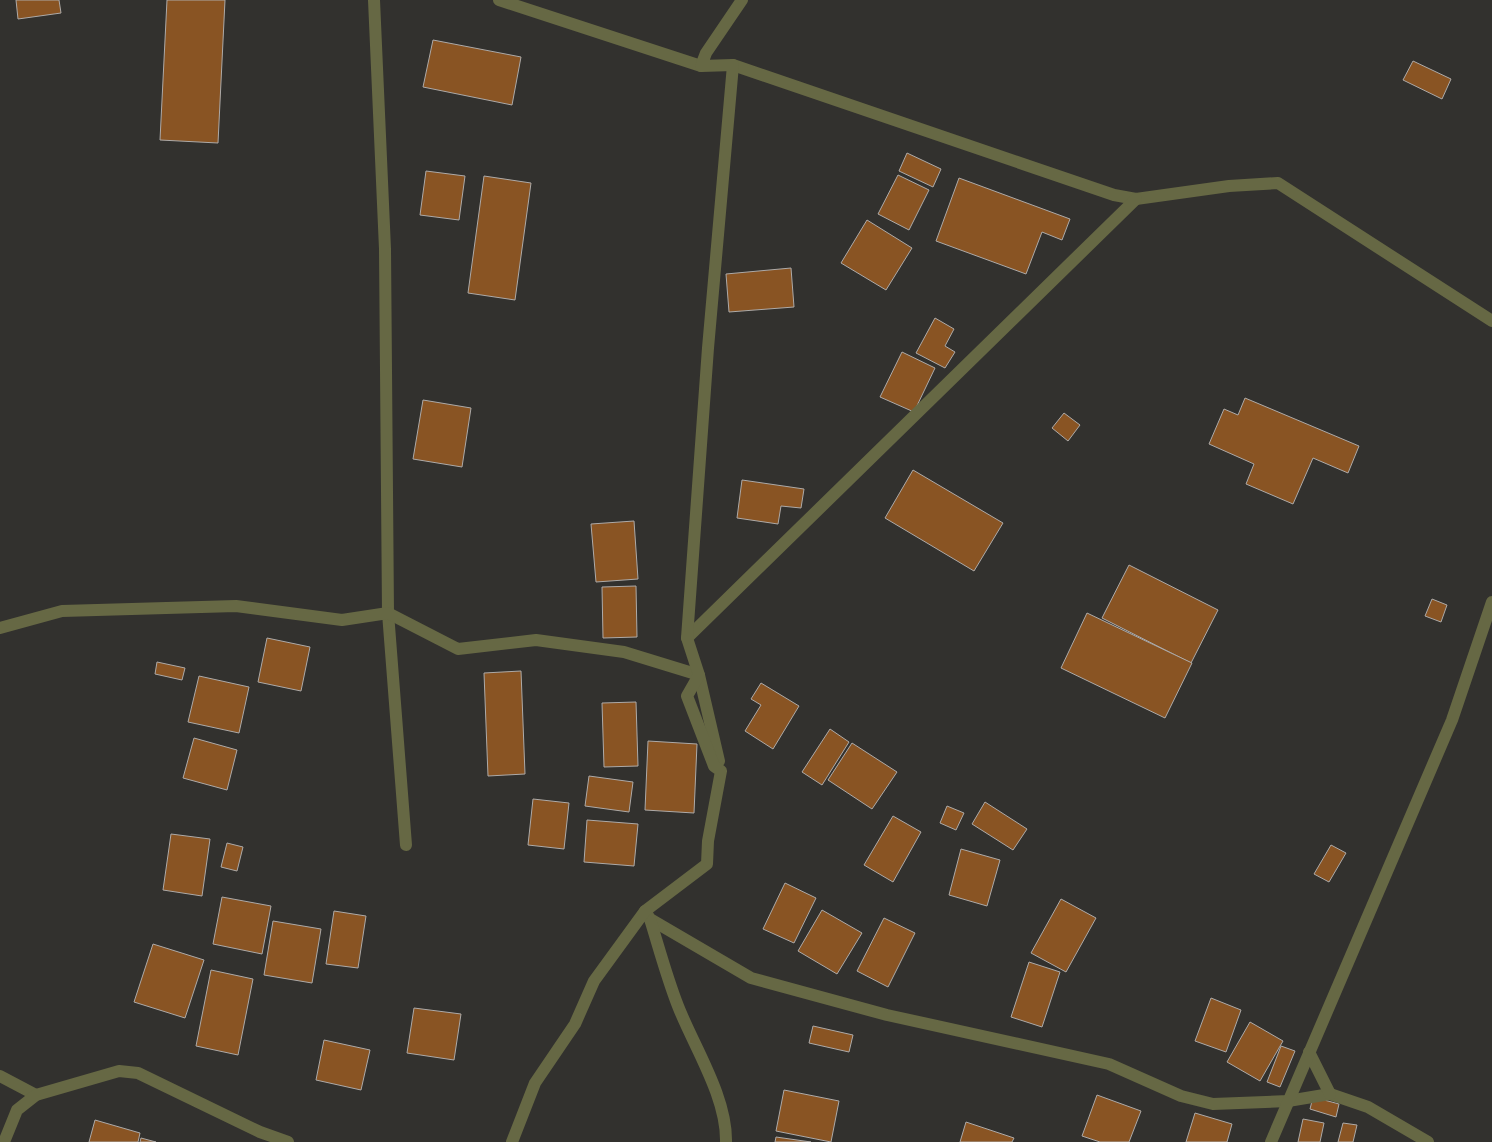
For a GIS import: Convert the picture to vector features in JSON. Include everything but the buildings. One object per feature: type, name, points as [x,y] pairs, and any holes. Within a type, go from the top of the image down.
[{"type":"street","points":[[374,0],[385,249],[388,613],[406,845]]},
{"type":"street","points":[[499,0],[701,66],[733,65],[1114,194],[1136,199],[1229,186],[1278,183],[1492,321]]},
{"type":"street","points":[[701,66],[706,53],[742,0]]},
{"type":"street","points":[[512,1142],[535,1083],[575,1024],[594,981],[648,915],[707,864],[708,841],[722,771],[714,766],[686,696],[699,675],[688,638],[708,348],[733,65]]},
{"type":"street","points":[[688,638],[1136,199]]},
{"type":"street","points":[[1270,1142],[1452,720],[1492,602]]},
{"type":"street","points":[[0,628],[62,611],[236,606],[342,620],[388,613],[458,650],[536,640],[624,652],[699,675]]},
{"type":"street","points":[[648,915],[751,978],[887,1015],[1109,1064],[1180,1096],[1213,1104],[1288,1101],[1330,1094],[1368,1107],[1428,1142]]},
{"type":"street","points":[[648,915],[678,1007],[701,1055],[726,1125],[726,1142]]},
{"type":"street","points":[[1309,1052],[1330,1094]]},
{"type":"street","points":[[4,1142],[17,1110],[36,1095],[119,1071],[138,1073],[260,1132],[288,1142]]},
{"type":"street","points":[[0,1076],[36,1095]]}]
